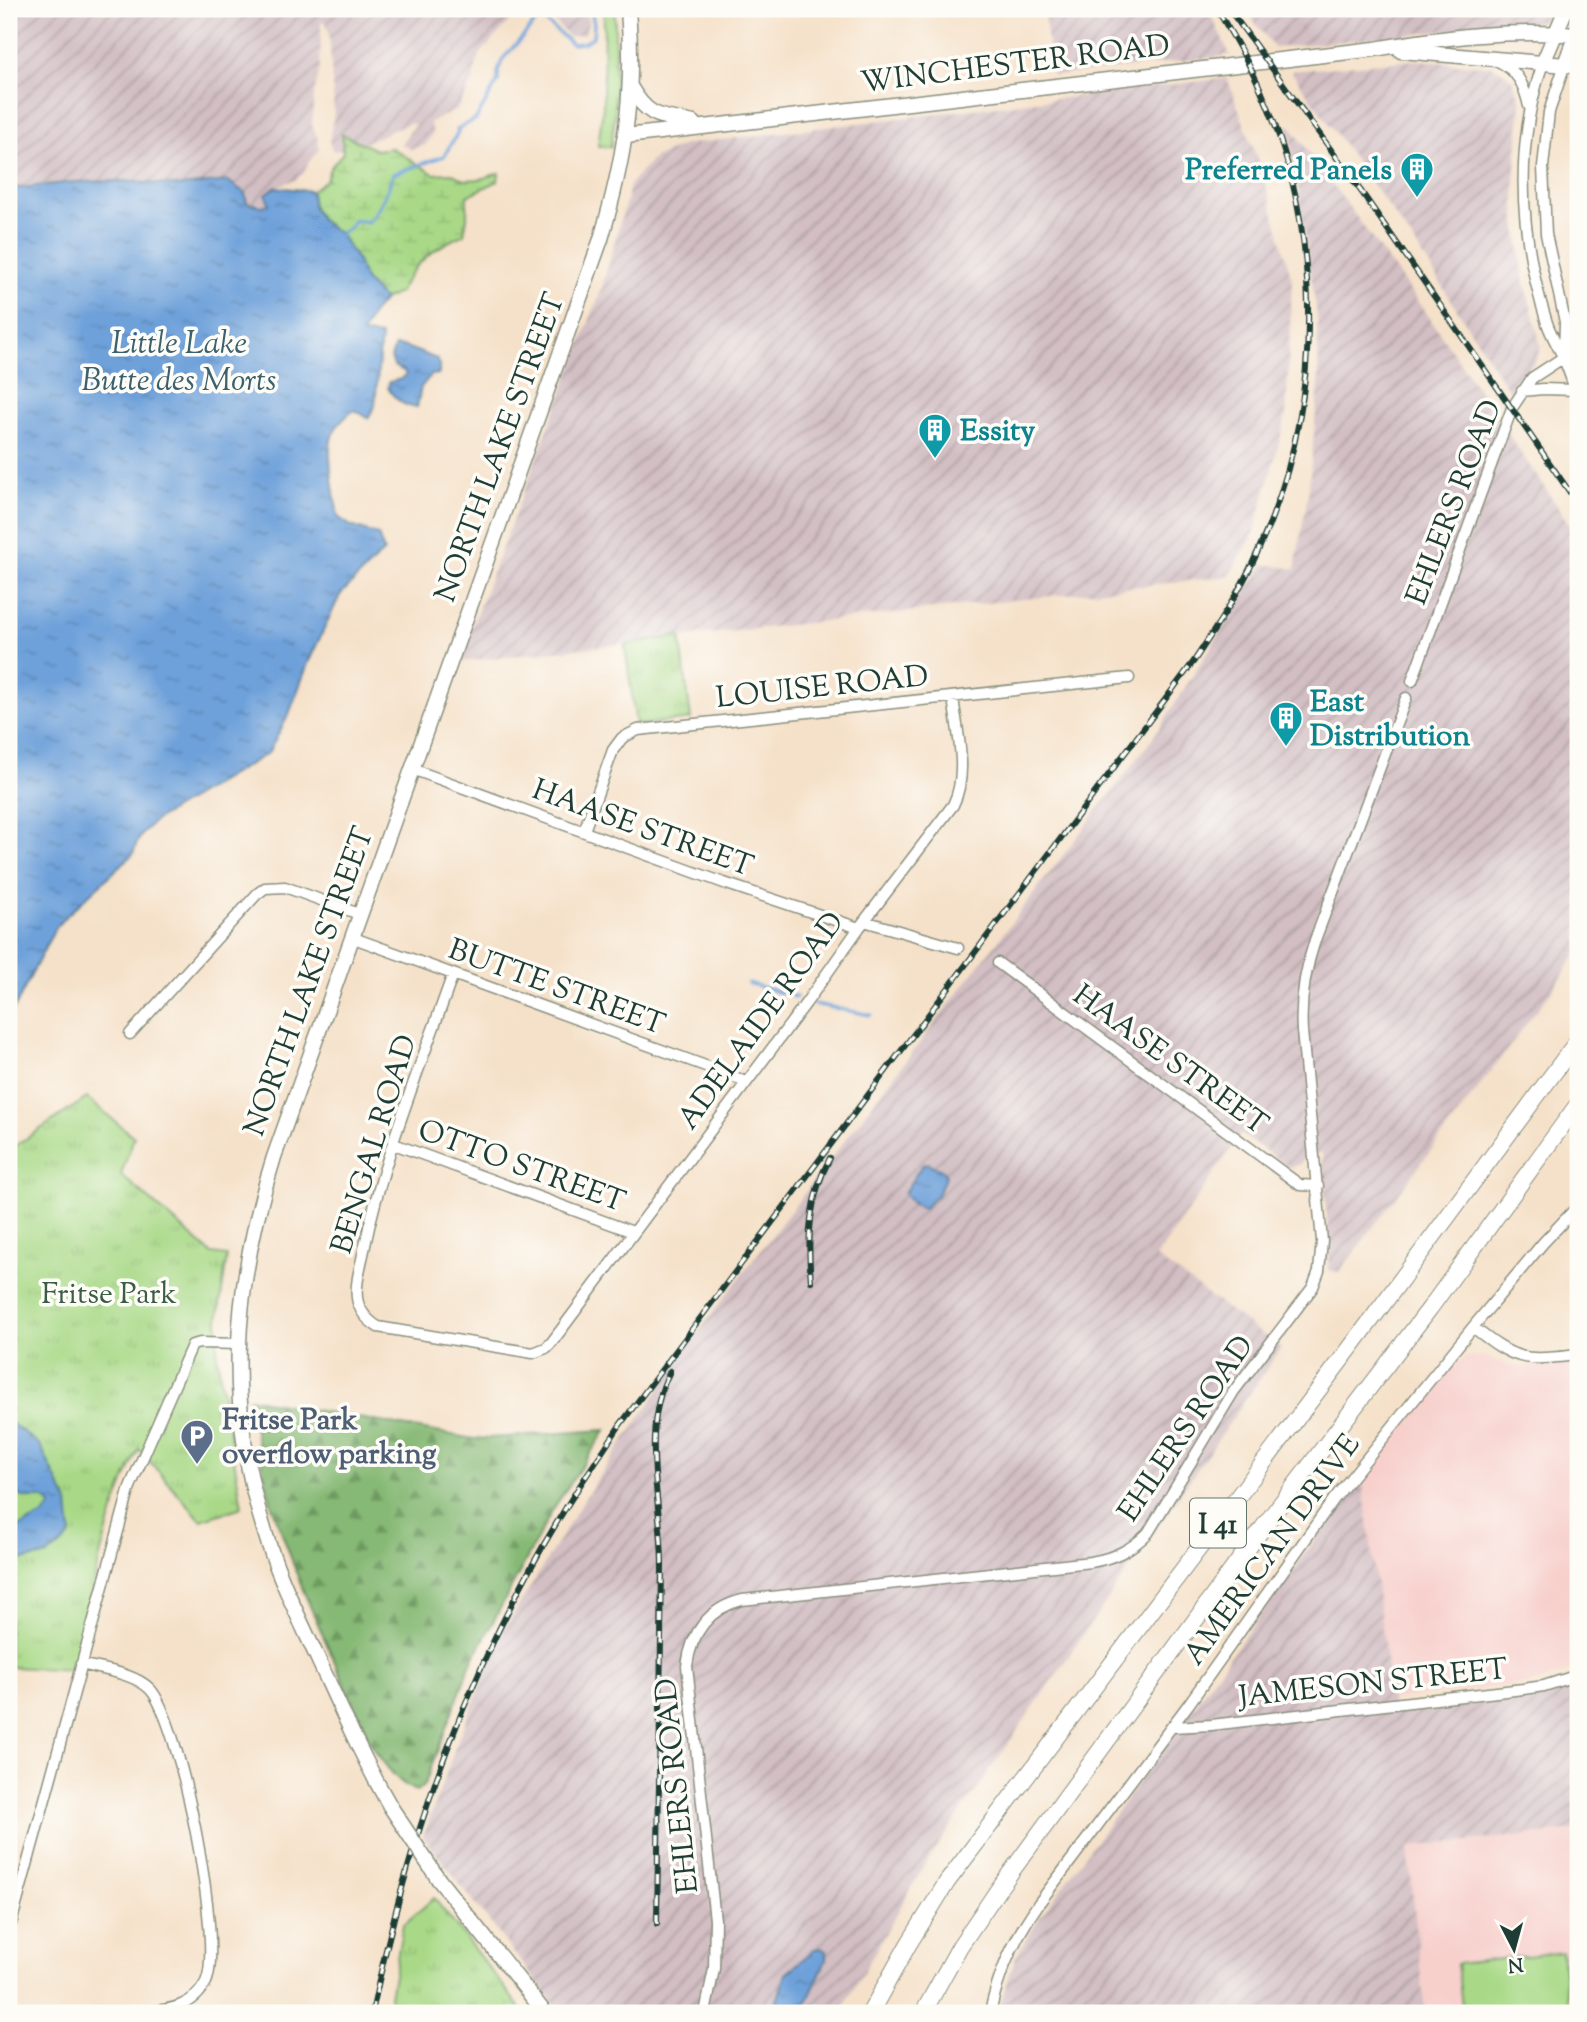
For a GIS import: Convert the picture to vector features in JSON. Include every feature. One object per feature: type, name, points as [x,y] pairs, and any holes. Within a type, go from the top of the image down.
[{"type":"highway","name":"I 41","points":[[870,2013],[947,1882],[1375,1315],[1578,1040]]},
{"type":"highway","name":"I 41","points":[[923,2013],[960,1946],[1017,1864],[1578,1104]]},
{"type":"main road","name":"NORTH LAKE STREET","points":[[545,2013],[439,1880],[390,1806],[358,1748],[268,1544],[255,1499],[244,1444],[238,1344],[243,1283],[257,1212],[359,914],[601,239],[626,136],[631,88],[628,9]]},
{"type":"main road","points":[[1543,63],[1566,9]]},
{"type":"main road","points":[[1375,49],[1572,65],[1577,33]]},
{"type":"main road","name":"WINCHESTER ROAD","points":[[626,136],[1375,49],[1444,37],[1577,33]]},
{"type":"main road","points":[[631,88],[649,113],[709,126]]},
{"type":"street","points":[[1492,58],[1515,72],[1521,80],[1530,109]]},
{"type":"street","points":[[1522,391],[1543,389],[1577,394],[1548,325],[1536,279],[1523,200],[1525,139],[1543,63]]},
{"type":"street","points":[[1563,357],[1564,321],[1546,234],[1542,167],[1549,112],[1572,65]]},
{"type":"street","name":"EHLERS ROAD","points":[[1412,681],[1512,408],[1532,378],[1563,357]]},
{"type":"street","name":"LOUISE ROAD","points":[[584,831],[613,750],[622,738],[638,730],[1129,678]]},
{"type":"street","name":"ADELAIDE ROAD","points":[[539,1351],[552,1342],[861,924],[953,805],[958,795],[961,771],[953,697]]},
{"type":"street","name":"EHLERS ROAD","points":[[705,2013],[714,1969],[715,1920],[687,1666],[691,1645],[701,1626],[722,1607],[743,1600],[1091,1562],[1115,1556],[1139,1542],[1163,1511],[1234,1391],[1313,1287],[1322,1254],[1318,1186],[1301,1031],[1304,979],[1315,940],[1406,698]]},
{"type":"street","name":"HAASE STREET","points":[[412,769],[724,883],[861,924],[958,948]]},
{"type":"street","points":[[130,1034],[265,888],[285,887],[359,914]]},
{"type":"street","name":"BUTTE STREET","points":[[351,937],[746,1083]]},
{"type":"street","name":"HAASE STREET","points":[[998,963],[1300,1185],[1318,1186]]},
{"type":"street","name":"BENGAL ROAD","points":[[453,974],[372,1212],[357,1286],[357,1302],[364,1316],[386,1329],[524,1353],[539,1351]]},
{"type":"street","name":"OTTO STREET","points":[[394,1144],[633,1232]]},
{"type":"street","name":"AMERICAN DRIVE","points":[[990,2013],[1007,1957],[1031,1915],[1172,1727],[1334,1499],[1473,1327],[1543,1243],[1578,1206]]},
{"type":"street","points":[[1473,1327],[1505,1350],[1528,1359],[1578,1355]]},
{"type":"street","points":[[9,1931],[130,1487],[187,1354],[195,1343],[238,1344]]},
{"type":"street","points":[[81,1664],[141,1682],[157,1698],[177,1757],[201,1864],[211,1962],[205,1984],[190,2001],[180,2007],[142,2013]]},
{"type":"street","name":"JAMESON STREET","points":[[1172,1727],[1511,1691],[1544,1686],[1578,1675]]},
{"type":"shaded area","points":[[9,9],[520,9],[480,54],[474,79],[457,110],[430,122],[433,132],[425,145],[411,149],[401,144],[415,125],[409,123],[353,148],[333,151],[329,141],[334,113],[329,33],[326,23],[321,21],[320,68],[314,94],[312,125],[319,149],[304,173],[266,194],[269,204],[262,207],[243,201],[18,188],[9,183]]},
{"type":"shaded area","points":[[544,9],[585,9],[588,22],[585,34],[569,37]]},
{"type":"shaded area","points":[[1043,9],[1205,9],[1213,19],[1230,55],[1053,76]]},
{"type":"shaded area","points":[[1245,9],[1557,9],[1543,21],[1274,48]]},
{"type":"shaded area","points":[[1414,60],[1492,66],[1512,79],[1521,101],[1515,214],[1524,279],[1541,346],[1536,360],[1510,392],[1414,242],[1291,71]]},
{"type":"shaded area","points":[[1227,78],[1262,171],[1292,280],[1286,417],[1254,534],[1229,576],[458,662],[601,291],[631,183],[654,158],[687,144]]},
{"type":"shaded area","points":[[1288,123],[1427,314],[1578,537],[1578,950],[1561,978],[1339,1272],[1328,1271],[1329,1248],[1322,1152],[1289,1167],[1241,1134],[1156,1257],[1281,1348],[925,1864],[840,2013],[561,2013],[423,1837],[459,1737],[505,1628],[585,1498],[702,1327],[1153,738],[1264,564],[1295,569],[1308,494],[1319,383],[1317,315]]},
{"type":"shaded area","points":[[1483,1356],[1514,1367],[1578,1362],[1578,1667],[1544,1681],[1391,1699],[1362,1475],[1455,1364],[1468,1357]]},
{"type":"shaded area","points":[[1362,1475],[1393,1713],[1525,1699],[1549,1695],[1578,1685],[1578,1830],[1408,1847],[1425,2013],[997,2013],[1016,1956],[1036,1923]]},
{"type":"shaded area","points":[[1578,1830],[1578,2013],[1425,2013],[1408,1847]]},
{"type":"green space","points":[[604,9],[615,9],[615,114],[611,147],[598,146],[603,108]]},
{"type":"green space","points":[[342,134],[376,150],[392,148],[434,174],[451,173],[465,180],[481,179],[499,173],[498,181],[467,196],[464,234],[426,257],[405,281],[400,292],[384,300],[365,280],[357,260],[340,234],[321,220],[313,207],[311,191],[326,180],[330,168],[343,153]]},
{"type":"green space","points":[[680,636],[691,719],[636,725],[625,645]]},
{"type":"green space","name":"Fritse Park","points":[[87,1098],[134,1137],[121,1175],[212,1254],[227,1256],[218,1319],[217,1357],[242,1507],[201,1520],[139,1449],[116,1502],[108,1529],[74,1670],[9,1667],[9,1150]]},
{"type":"green space","points":[[249,1398],[474,1439],[606,1430],[553,1509],[470,1665],[424,1786],[417,1791],[397,1778],[372,1746],[302,1588],[271,1503]]},
{"type":"green space","points":[[434,1898],[524,2013],[387,2013],[403,1925]]},
{"type":"green space","points":[[1562,1952],[1568,2013],[1463,2013],[1457,1964]]},
{"type":"water","name":"Little Lake Butte des Morts","points":[[123,181],[181,186],[228,181],[245,193],[247,203],[262,206],[269,204],[266,194],[275,187],[311,191],[313,207],[321,220],[340,234],[357,260],[365,280],[384,300],[372,314],[362,334],[381,336],[375,406],[368,418],[355,410],[340,423],[332,436],[330,457],[338,517],[351,526],[378,535],[384,551],[340,595],[309,661],[289,714],[268,753],[148,827],[133,854],[63,919],[53,932],[9,1019],[9,183],[18,188],[74,182]]},
{"type":"water","points":[[395,346],[406,347],[437,359],[439,364],[439,374],[431,375],[421,387],[417,407],[400,402],[388,388],[389,382],[406,375],[394,366],[391,358]]},
{"type":"water","points":[[927,1163],[943,1171],[946,1176],[937,1195],[923,1209],[912,1203],[904,1193],[922,1165]]},
{"type":"water","points":[[9,1421],[40,1445],[68,1503],[71,1534],[57,1549],[44,1556],[9,1561],[9,1532],[44,1515],[51,1505],[42,1498],[20,1496],[9,1488]]},
{"type":"water","points":[[815,1949],[826,1950],[826,1960],[802,2013],[773,2013],[786,1974]]},
{"type":"waterway","points":[[340,234],[349,228],[354,220],[368,222],[383,200],[393,174],[444,156],[458,132],[457,129],[476,119],[498,81],[502,60],[542,15],[545,21],[572,44],[583,43],[593,37],[591,9],[594,9]]},
{"type":"waterway","points":[[748,983],[796,997]]},
{"type":"waterway","points":[[814,1004],[871,1015]]},
{"type":"railway","points":[[372,2013],[404,1881],[446,1753],[499,1629],[565,1509],[620,1425],[1194,661],[1236,594],[1258,551],[1280,496],[1295,438],[1305,379],[1308,320],[1305,260],[1296,201],[1281,143],[1260,88],[1217,9]]},
{"type":"railway","points":[[1229,9],[1363,194],[1578,504]]},
{"type":"railway","points":[[811,1281],[811,1218],[818,1187],[830,1158]]},
{"type":"railway","points":[[657,1924],[662,1566],[654,1442],[661,1394],[670,1371]]},
{"type":"place","name":"Preferred Panels","points":[[1417,199]]},
{"type":"place","name":"Essity","points":[[935,460]]},
{"type":"place","name":"East Distribution","points":[[1286,748]]},
{"type":"place","name":"Fritse Park overflow parking","points":[[197,1466]]}]
